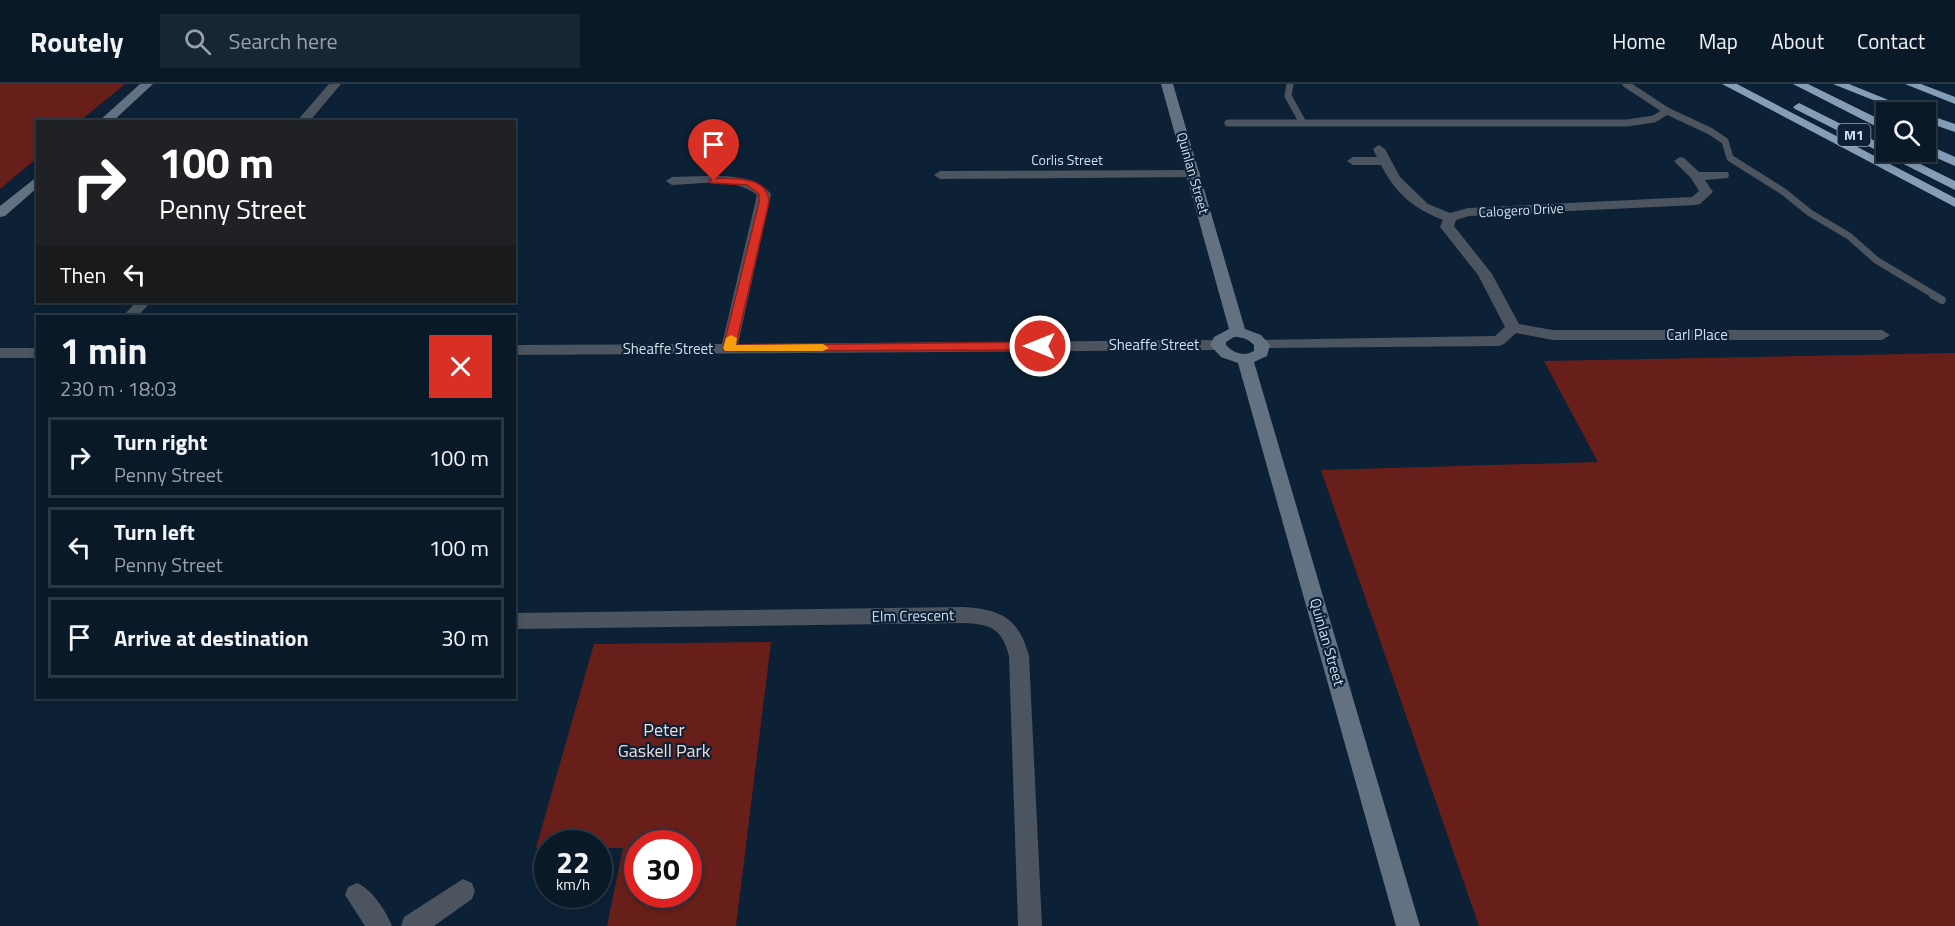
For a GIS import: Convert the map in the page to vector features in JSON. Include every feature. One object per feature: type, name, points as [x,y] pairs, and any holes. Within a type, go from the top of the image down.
[{"type":"highway","points":[[1728,84],[1955,203]]},
{"type":"highway","name":"M1","points":[[1753,84],[1955,186]]},
{"type":"highway","name":"M1","points":[[1799,84],[1876,122]]},
{"type":"highway","points":[[1839,84],[1886,102]]},
{"type":"highway","points":[[1911,84],[1955,100]]},
{"type":"highway","points":[[1936,121],[1955,128]]},
{"type":"highway","points":[[1936,153],[1955,162]]},
{"type":"street","points":[[106,120],[147,84]]},
{"type":"street","points":[[304,120],[335,84]]},
{"type":"street","name":"Quinlan Street","points":[[1167,84],[1238,332]]},
{"type":"street","points":[[1262,345],[1261,353],[1245,359],[1224,353],[1218,345],[1219,340],[1226,334],[1238,332],[1251,335],[1262,345],[1499,341],[1513,328],[1506,311],[1469,250],[1447,227],[1450,218],[1423,207],[1395,180],[1382,155],[1353,161]]},
{"type":"street","points":[[1680,161],[1696,176],[1723,175]]},
{"type":"street","name":"Corlis Street","points":[[940,175],[1194,174]]},
{"type":"street","name":"Calogero Drive","points":[[1450,218],[1468,212],[1695,201],[1706,192],[1696,176]]},
{"type":"street","points":[[672,181],[735,181],[758,187],[764,194],[729,348]]},
{"type":"street","points":[[0,213],[36,182]]},
{"type":"street","points":[[131,315],[143,303]]},
{"type":"street","name":"Carl Place","points":[[1513,328],[1553,335],[1882,335]]},
{"type":"street","name":"Sheaffe Street","points":[[516,350],[1218,345]]},
{"type":"street","points":[[0,353],[36,353]]},
{"type":"street","name":"Quinlan Street","points":[[1245,359],[1408,926]]},
{"type":"street","name":"Elm Crescent","points":[[516,621],[963,615],[999,622],[1013,634],[1019,656],[1030,926]]},
{"type":"street","points":[[414,926],[464,891]]},
{"type":"street","points":[[357,896],[380,926]]},
{"type":"lane","points":[[1290,84],[1288,96],[1303,123]]},
{"type":"lane","points":[[1626,84],[1667,111],[1710,131],[1725,141],[1730,158],[1784,192],[1810,213],[1849,236],[1876,260],[1942,300]]},
{"type":"lane","points":[[1228,123],[1627,123],[1647,121],[1663,116],[1667,111]]},
{"type":"green space","points":[[0,84],[125,84],[81,120],[36,120],[36,159],[0,189]]},
{"type":"green space","points":[[1955,353],[1955,926],[1479,926],[1321,470],[1598,462],[1544,361]]},
{"type":"green space","name":"Peter Gaskell Park","points":[[771,642],[736,926],[607,926],[623,848],[612,848],[612,830],[541,830],[594,644]]},
{"type":"slow traffic","points":[[731,338],[729,348],[823,348]]},
{"type":"route","points":[[714,181],[748,183],[758,187],[764,194],[729,348],[1040,346]]}]
